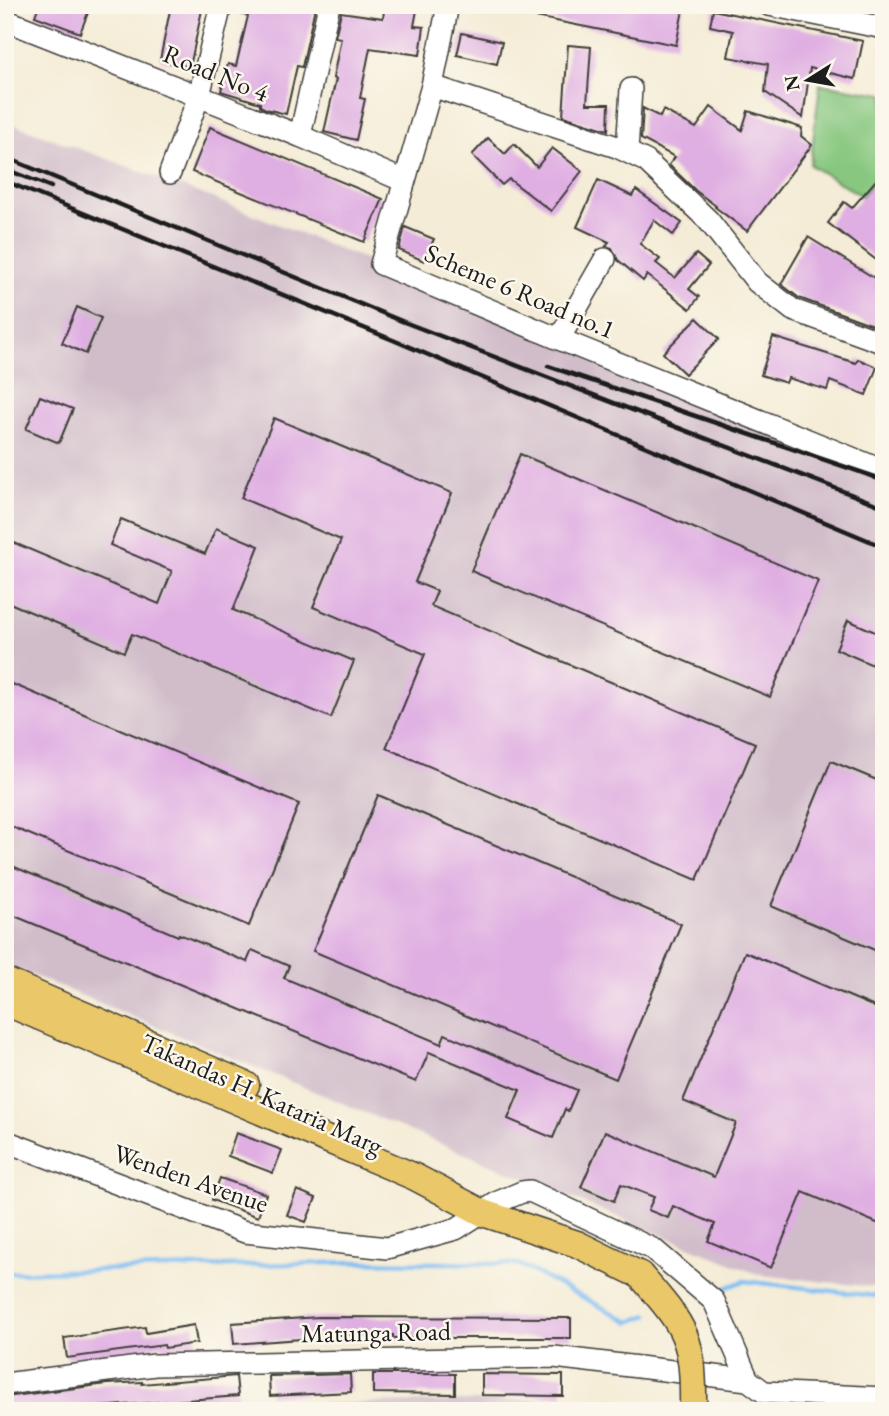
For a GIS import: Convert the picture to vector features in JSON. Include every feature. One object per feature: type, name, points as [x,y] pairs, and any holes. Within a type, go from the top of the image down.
[{"type":"main road","name":"Takandas H. Kataria Marg","points":[[5,981],[235,1090],[418,1172],[496,1212],[577,1244],[640,1275],[671,1310],[685,1332],[692,1354],[693,1411]]},
{"type":"main road","name":"Takandas H. Kataria Marg","points":[[5,1002],[235,1090]]},
{"type":"street","points":[[170,173],[199,96],[221,5]]},
{"type":"street","points":[[300,136],[330,5]]},
{"type":"street","name":"Scheme 6 Road no.1","points":[[448,5],[432,86],[381,264],[884,471]]},
{"type":"street","points":[[769,5],[884,28]]},
{"type":"street","name":"Road No 4","points":[[5,20],[300,136],[404,181]]},
{"type":"street","points":[[432,86],[627,152],[646,161],[709,220],[757,282],[793,310],[884,342]]},
{"type":"street","points":[[627,152],[631,89]]},
{"type":"street","points":[[559,339],[605,259]]},
{"type":"street","name":"Wenden Avenue","points":[[5,1141],[245,1232],[387,1248],[456,1229],[496,1212],[522,1192],[530,1191],[653,1249],[714,1301],[748,1380]]},
{"type":"street","name":"Matunga Road","points":[[5,1384],[155,1365],[554,1357],[748,1380],[764,1392],[884,1398]]},
{"type":"shaded area","points":[[5,121],[212,198],[884,467],[884,1288],[759,1275],[5,964]]},
{"type":"shaded area","points":[[577,1399],[678,1409],[741,1411],[88,1411],[111,1408]]},
{"type":"green space","points":[[820,84],[884,94],[884,171],[862,196],[810,165]]},
{"type":"building","points":[[39,5],[91,5],[80,33],[35,16]]},
{"type":"building","points":[[171,5],[203,5],[190,67],[160,60]]},
{"type":"building","points":[[234,5],[315,7],[302,67],[297,66],[286,114],[221,91],[228,64],[236,66],[248,16],[233,12]]},
{"type":"building","points":[[385,5],[418,5],[414,26],[424,27],[420,55],[370,48],[360,98],[365,99],[356,140],[324,132],[336,79],[333,78],[341,38],[335,37],[341,12],[383,18]]},
{"type":"building","points":[[507,5],[684,5],[676,45],[506,11]]},
{"type":"building","points":[[713,10],[863,41],[855,79],[810,68],[803,118],[765,92],[768,64],[728,57],[733,31],[710,26]]},
{"type":"building","points":[[462,33],[502,42],[497,64],[457,55]]},
{"type":"building","points":[[568,45],[591,47],[587,104],[609,104],[608,130],[563,116]]},
{"type":"building","points":[[711,107],[742,130],[748,111],[802,128],[801,136],[812,145],[747,231],[696,191],[669,165],[675,157],[641,139],[643,108],[660,117],[663,110],[696,128]]},
{"type":"building","points":[[210,127],[383,199],[364,242],[192,172]]},
{"type":"building","points":[[488,138],[505,154],[514,144],[537,167],[552,148],[582,171],[551,211],[509,179],[502,185],[472,155]]},
{"type":"building","points":[[884,171],[884,219],[877,227],[884,232],[884,266],[828,223],[844,202],[852,208]]},
{"type":"building","points":[[598,180],[632,196],[636,190],[682,223],[673,235],[654,220],[640,244],[660,259],[656,263],[675,278],[696,254],[709,265],[689,289],[699,297],[690,309],[647,275],[643,281],[618,260],[612,248],[606,246],[609,242],[577,227]]},
{"type":"building","points":[[405,227],[434,239],[424,261],[399,250]]},
{"type":"building","points":[[808,237],[876,279],[884,267],[884,329],[799,298],[781,284]]},
{"type":"building","points":[[77,307],[101,318],[86,354],[62,343]]},
{"type":"building","points":[[697,318],[719,339],[685,374],[663,353]]},
{"type":"building","points":[[773,337],[856,363],[858,359],[877,367],[866,395],[830,381],[827,390],[788,378],[786,383],[761,375]]},
{"type":"building","points":[[40,396],[73,409],[59,443],[26,429]]},
{"type":"building","points":[[274,418],[452,493],[415,582],[437,591],[431,606],[755,743],[697,880],[386,748],[425,654],[313,607],[341,540],[241,498]]},
{"type":"building","points":[[520,454],[818,581],[770,697],[471,571]]},
{"type":"building","points":[[121,519],[205,554],[216,528],[259,546],[233,610],[354,661],[331,718],[132,634],[124,652],[5,601],[5,539],[159,604],[172,571],[110,545]]},
{"type":"building","points":[[848,620],[884,636],[884,670],[836,649]]},
{"type":"building","points":[[5,681],[299,804],[249,926],[5,824]]},
{"type":"building","points":[[831,761],[884,783],[884,954],[771,906]]},
{"type":"building","points":[[378,795],[681,924],[616,1079],[313,951]]},
{"type":"building","points":[[5,863],[247,962],[252,950],[289,966],[284,978],[441,1044],[445,1034],[577,1090],[568,1111],[565,1109],[553,1138],[508,1119],[520,1090],[429,1052],[416,1082],[5,912]]},
{"type":"building","points":[[745,952],[884,1011],[884,1226],[803,1192],[771,1268],[708,1241],[715,1224],[673,1206],[668,1218],[648,1210],[654,1197],[621,1184],[614,1201],[581,1187],[605,1131],[714,1177],[736,1123],[683,1101]]},
{"type":"building","points":[[236,1133],[282,1150],[273,1173],[228,1156]]},
{"type":"building","points":[[220,1178],[266,1194],[258,1217],[212,1200]]},
{"type":"building","points":[[297,1190],[316,1198],[306,1222],[287,1215]]},
{"type":"building","points":[[319,1317],[571,1318],[571,1338],[315,1335],[315,1338],[234,1344],[232,1323]]},
{"type":"building","points":[[194,1325],[197,1343],[67,1358],[64,1338],[145,1327],[146,1333]]},
{"type":"building","points":[[350,1374],[351,1392],[270,1396],[269,1376]]},
{"type":"building","points":[[373,1374],[455,1374],[455,1394],[373,1393]]},
{"type":"building","points":[[482,1374],[563,1375],[563,1396],[482,1395]]},
{"type":"building","points":[[236,1376],[238,1396],[48,1411],[5,1411],[5,1397],[107,1384],[142,1384]]},
{"type":"waterway","points":[[5,1273],[355,1262],[519,1264],[630,1322],[648,1315]]},
{"type":"waterway","points":[[717,1291],[744,1281],[884,1297]]},
{"type":"railway","points":[[5,157],[404,322],[884,507]]},
{"type":"railway","points":[[5,169],[51,187]]},
{"type":"railway","points":[[5,181],[393,340],[884,547]]},
{"type":"railway","points":[[548,366],[884,480]]}]
